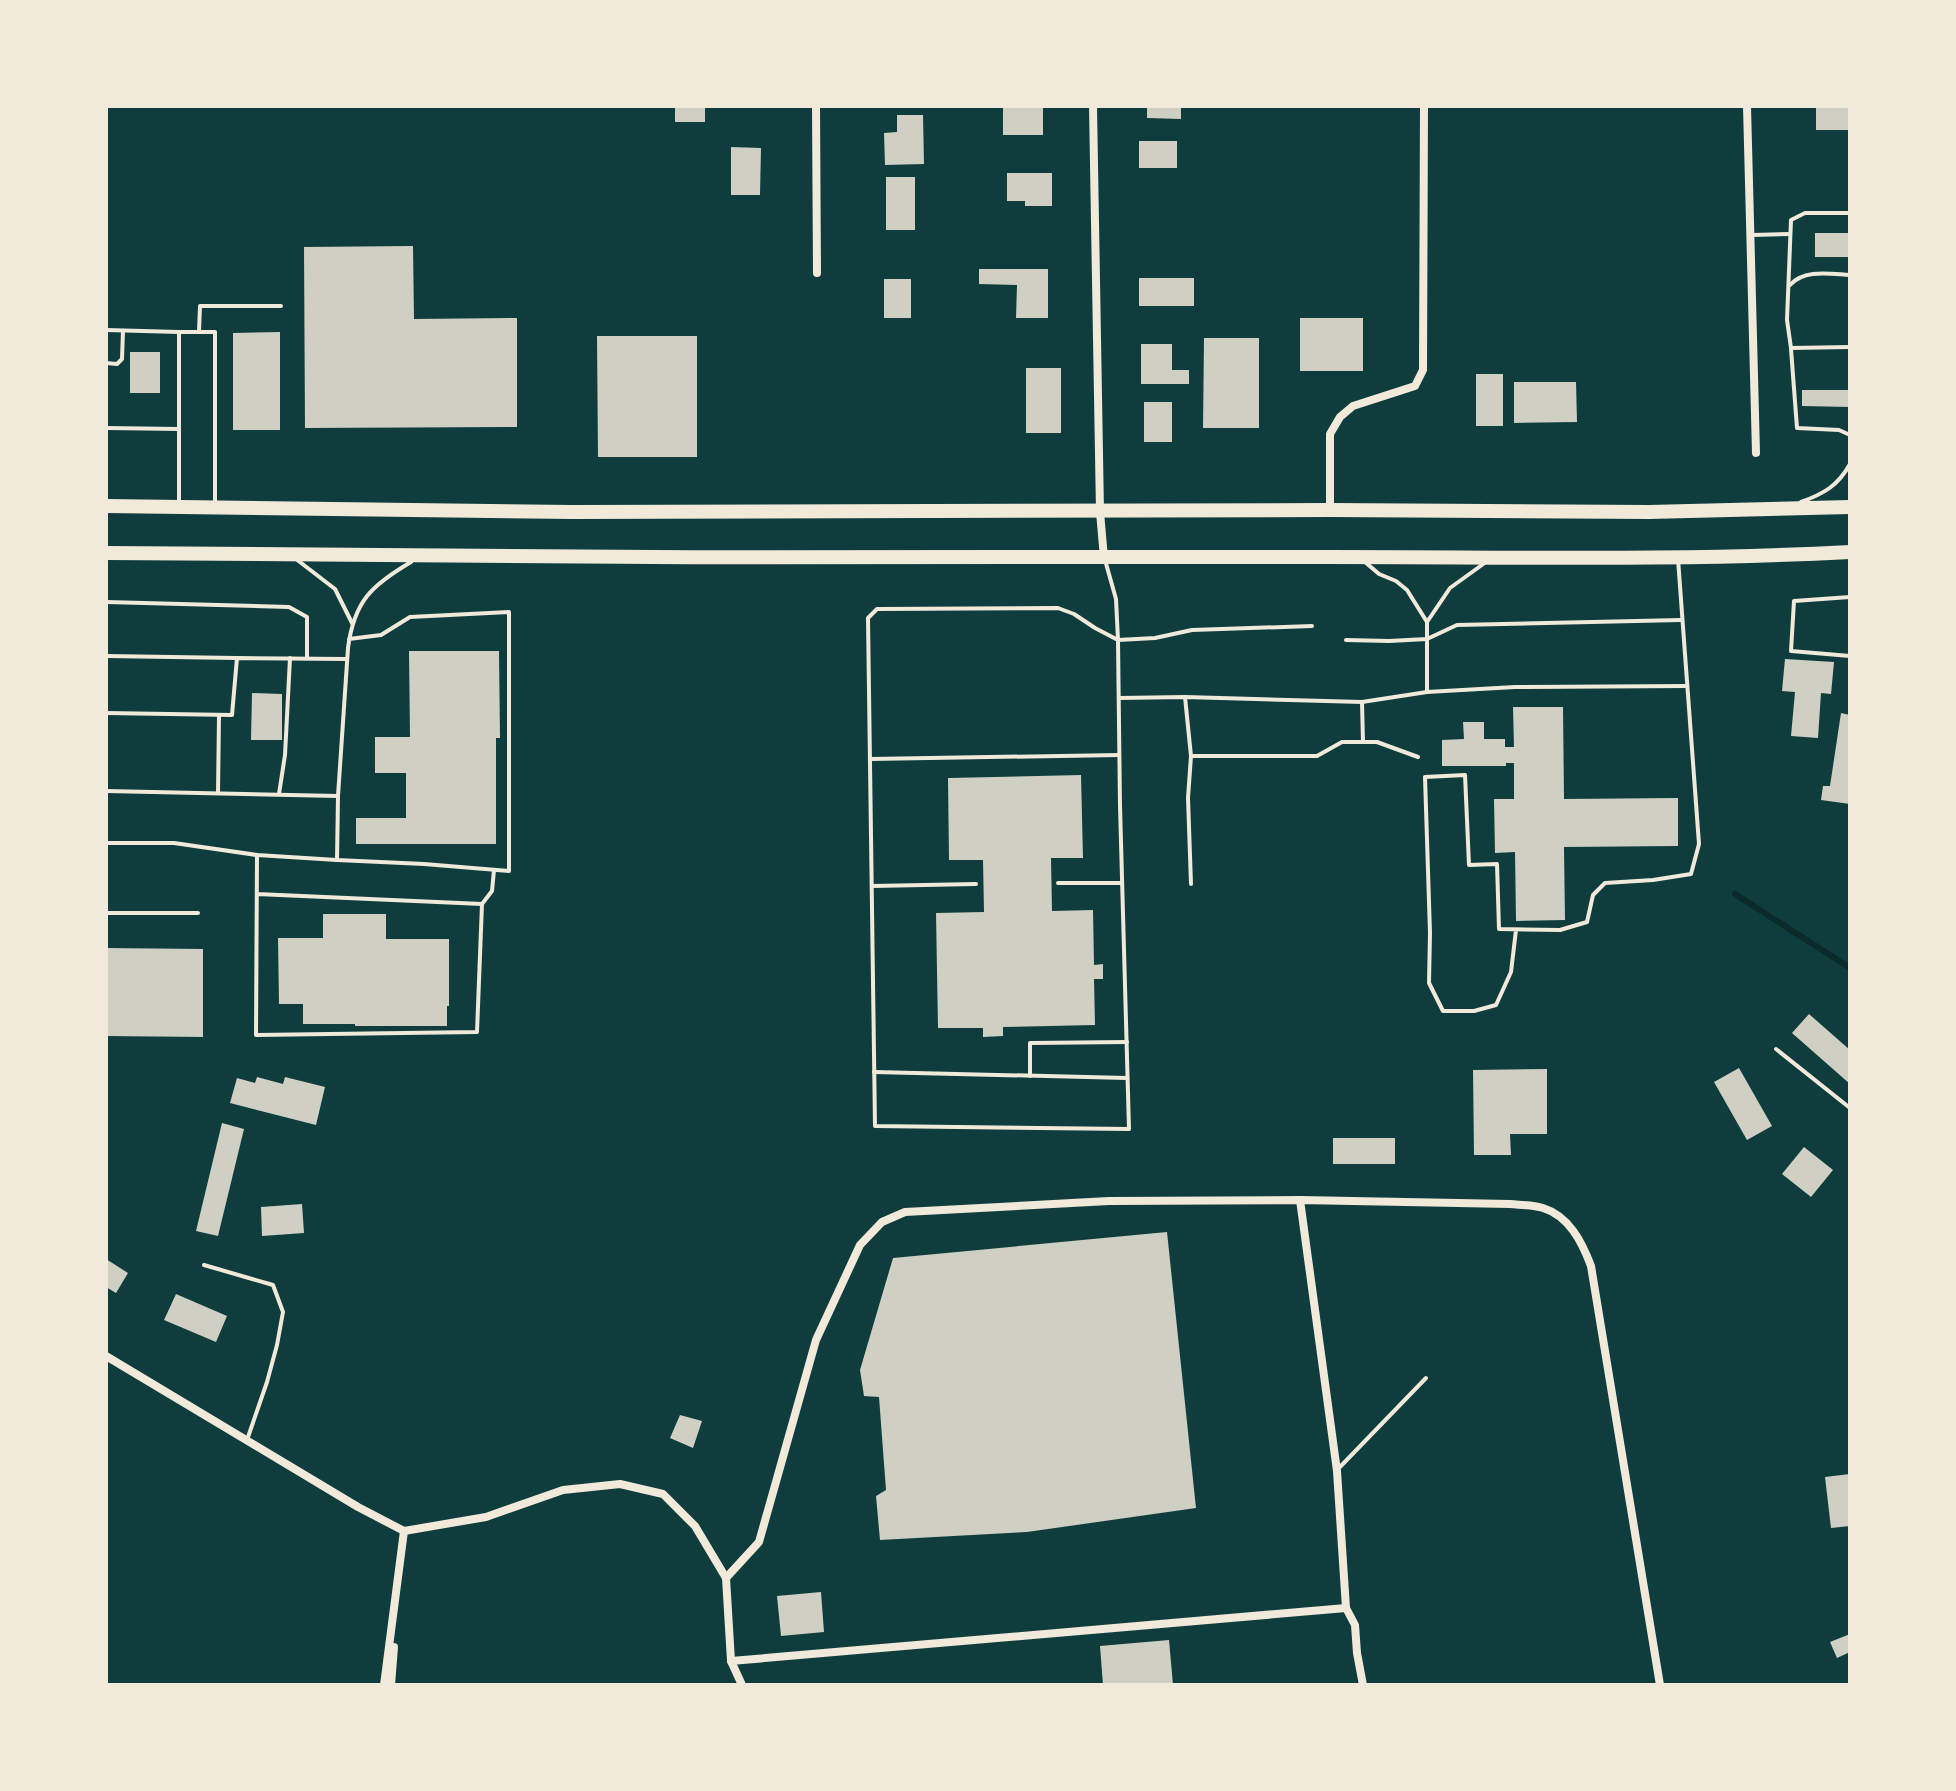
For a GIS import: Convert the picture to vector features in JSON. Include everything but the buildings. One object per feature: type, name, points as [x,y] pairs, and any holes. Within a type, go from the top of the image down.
[{"type":"main road","points":[[106,506],[572,512],[1649,512],[1850,507]]},
{"type":"main road","points":[[106,553],[1104,558],[1677,557],[1850,552]]},
{"type":"street","points":[[816,106],[817,273]]},
{"type":"street","points":[[1093,106],[1100,512],[1104,558]]},
{"type":"street","points":[[1330,510],[1330,434],[1340,417],[1353,406],[1415,386],[1423,370],[1424,106]]},
{"type":"street","points":[[1747,106],[1756,453]]},
{"type":"street","points":[[1300,1200],[1337,1471],[1346,1608],[1355,1625],[1363,1685]]},
{"type":"street","points":[[726,1578],[759,1542],[816,1340],[860,1245],[882,1222],[905,1212],[1109,1201],[1300,1200],[1510,1204],[1543,1208],[1565,1221],[1582,1243],[1591,1266],[1660,1685]]},
{"type":"street","points":[[106,1356],[358,1507],[404,1531],[486,1517],[563,1490],[620,1484],[663,1494],[695,1526],[726,1578],[731,1661],[742,1685]]},
{"type":"street","points":[[384,1685],[404,1531]]},
{"type":"street","points":[[391,1685],[404,1531]]},
{"type":"street","points":[[731,1661],[1346,1608]]},
{"type":"lane","points":[[1850,213],[1805,213],[1791,220],[1787,320],[1797,428],[1839,430],[1850,435]]},
{"type":"lane","points":[[1750,235],[1790,234]]},
{"type":"lane","points":[[1788,287],[1796,278],[1810,274],[1850,275]]},
{"type":"lane","points":[[199,332],[200,306],[281,306]]},
{"type":"lane","points":[[106,330],[215,332],[215,508]]},
{"type":"lane","points":[[106,363],[117,364],[122,359],[123,330]]},
{"type":"lane","points":[[179,332],[179,507]]},
{"type":"lane","points":[[1791,348],[1850,347]]},
{"type":"lane","points":[[106,428],[179,429]]},
{"type":"lane","points":[[1784,509],[1822,494],[1843,477],[1850,464]]},
{"type":"lane","points":[[291,555],[335,589],[352,623]]},
{"type":"lane","points":[[337,860],[338,796],[352,623],[368,594],[379,582],[420,556]]},
{"type":"lane","points":[[1359,557],[1379,574],[1407,590],[1427,622],[1427,692]]},
{"type":"lane","points":[[1427,622],[1450,588],[1492,557]]},
{"type":"lane","points":[[1516,930],[1511,972],[1496,1005],[1474,1011],[1443,1011],[1429,983],[1425,777],[1465,775],[1469,865],[1497,864],[1499,929],[1560,930],[1587,922],[1593,895],[1605,883],[1691,874],[1699,844],[1677,557]]},
{"type":"lane","points":[[1104,558],[1116,599],[1118,640],[1129,1129],[875,1126],[868,618],[877,609],[1058,608],[1118,640],[1155,638],[1192,630],[1312,626]]},
{"type":"lane","points":[[1850,597],[1794,601],[1791,651],[1850,656]]},
{"type":"lane","points":[[106,602],[289,607],[307,617],[307,658]]},
{"type":"lane","points":[[106,843],[174,843],[257,855],[509,871],[509,612],[410,617],[381,635],[349,639]]},
{"type":"lane","points":[[1346,640],[1427,639],[1457,625],[1681,620]]},
{"type":"lane","points":[[106,656],[347,659]]},
{"type":"lane","points":[[106,713],[232,715],[237,658]]},
{"type":"lane","points":[[279,794],[285,755],[290,658]]},
{"type":"lane","points":[[1119,698],[1362,702],[1427,692],[1515,687],[1687,686]]},
{"type":"lane","points":[[1185,697],[1191,756],[1188,798],[1191,884]]},
{"type":"lane","points":[[1362,702],[1363,742]]},
{"type":"lane","points":[[218,793],[219,715]]},
{"type":"lane","points":[[1191,756],[1317,756],[1342,742],[1377,742],[1418,757]]},
{"type":"lane","points":[[870,759],[1119,755]]},
{"type":"lane","points":[[106,791],[338,796]]},
{"type":"lane","points":[[257,855],[256,1035],[477,1032],[482,904],[492,891],[494,870]]},
{"type":"lane","points":[[1058,883],[1122,883]]},
{"type":"lane","points":[[872,886],[976,884]]},
{"type":"lane","points":[[257,894],[482,904]]},
{"type":"lane","points":[[106,913],[198,913]]},
{"type":"lane","points":[[1030,1076],[1030,1043],[1127,1042]]},
{"type":"lane","points":[[1776,1049],[1850,1108]]},
{"type":"lane","points":[[874,1072],[1127,1078]]},
{"type":"lane","points":[[204,1265],[273,1285],[283,1312],[267,1382],[247,1440]]},
{"type":"lane","points":[[1337,1471],[1426,1378]]},
{"type":"waterway","points":[[1735,894],[1850,968]]}]
